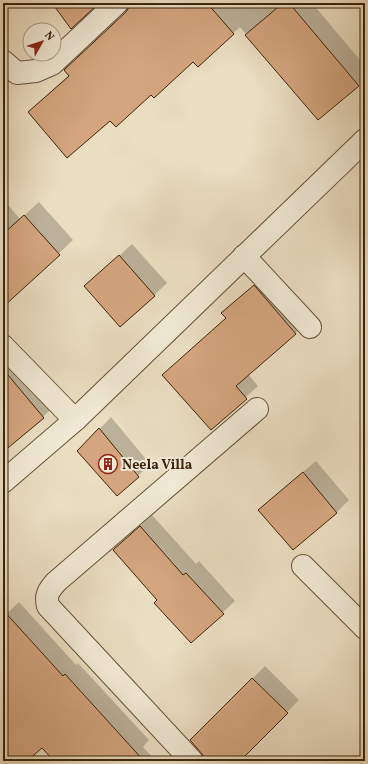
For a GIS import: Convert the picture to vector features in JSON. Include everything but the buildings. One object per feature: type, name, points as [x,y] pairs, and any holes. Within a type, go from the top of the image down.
[{"type":"street","points":[[3,61],[17,73],[36,71],[52,64],[117,3]]},
{"type":"street","points":[[3,482],[75,420],[365,140]]},
{"type":"street","points":[[244,256],[310,327]]},
{"type":"street","points":[[3,346],[75,420]]},
{"type":"street","points":[[192,761],[48,606],[46,598],[49,589],[56,582],[257,409]]},
{"type":"street","points":[[303,566],[365,628]]},
{"type":"place","name":"Neela Villa","points":[[108,464]]}]
